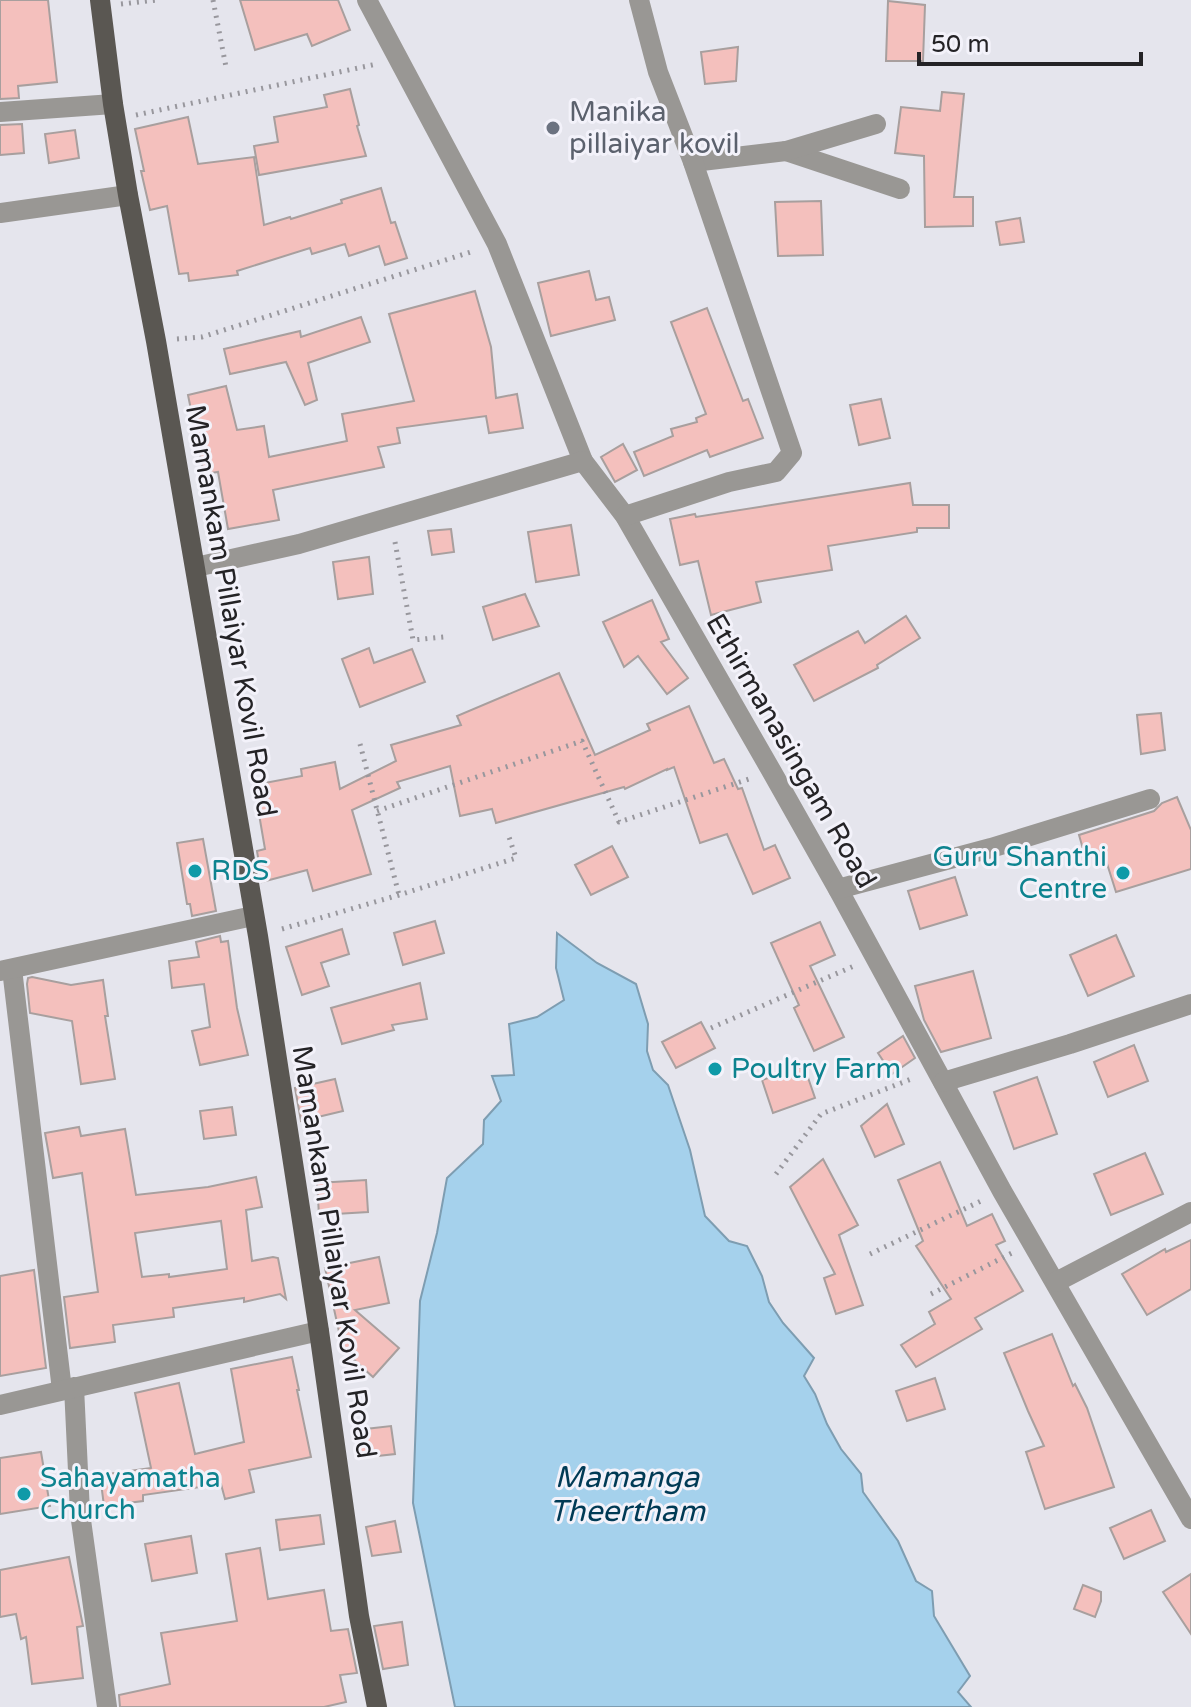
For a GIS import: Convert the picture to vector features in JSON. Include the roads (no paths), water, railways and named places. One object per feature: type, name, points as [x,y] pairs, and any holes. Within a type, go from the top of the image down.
[{"type":"main road","name":"Mamankam Pillaiyar Kovil Road","points":[[100,3],[128,195],[196,567],[256,926],[319,1331],[359,1616],[377,1707]]},
{"type":"street","name":"Ethirmanasingam Road","points":[[367,0],[497,244],[583,461],[625,516],[838,889],[1002,1191],[1191,1519]]},
{"type":"street","points":[[625,516],[729,482],[776,472],[792,453],[693,162],[658,72],[639,0]]},
{"type":"street","points":[[0,112],[114,112]]},
{"type":"street","points":[[693,162],[786,151],[876,124]]},
{"type":"street","points":[[786,151],[900,189]]},
{"type":"street","points":[[0,213],[128,195]]},
{"type":"street","points":[[196,567],[299,544],[583,461]]},
{"type":"street","points":[[838,889],[991,848],[1150,799]]},
{"type":"street","points":[[107,1707],[80,1513],[68,1388],[6,970],[256,926]]},
{"type":"street","points":[[940,1076],[1070,1044],[1191,1004]]},
{"type":"street","points":[[1056,1282],[1191,1212]]},
{"type":"street","points":[[0,1405],[319,1331]]},
{"type":"water","name":"Mamanga Theertham","points":[[557,933],[597,963],[636,984],[648,1024],[647,1051],[653,1070],[668,1085],[690,1150],[705,1216],[729,1241],[747,1246],[762,1276],[769,1302],[814,1358],[804,1376],[841,1449],[861,1474],[863,1492],[898,1541],[916,1581],[932,1591],[934,1616],[970,1676],[958,1692],[971,1707],[455,1707],[413,1503],[420,1301],[447,1178],[483,1144],[484,1120],[501,1101],[492,1076],[514,1075],[509,1024],[537,1017],[564,1000],[556,968]]},
{"type":"place","name":"Manika pillaiyar kovil","points":[[553,128]]},
{"type":"place","name":"RDS","points":[[195,871]]},
{"type":"place","name":"Guru Shanthi Centre","points":[[1123,873]]},
{"type":"place","name":"Poultry Farm","points":[[715,1069]]},
{"type":"place","name":"Sahayamatha Church","points":[[24,1494]]}]
